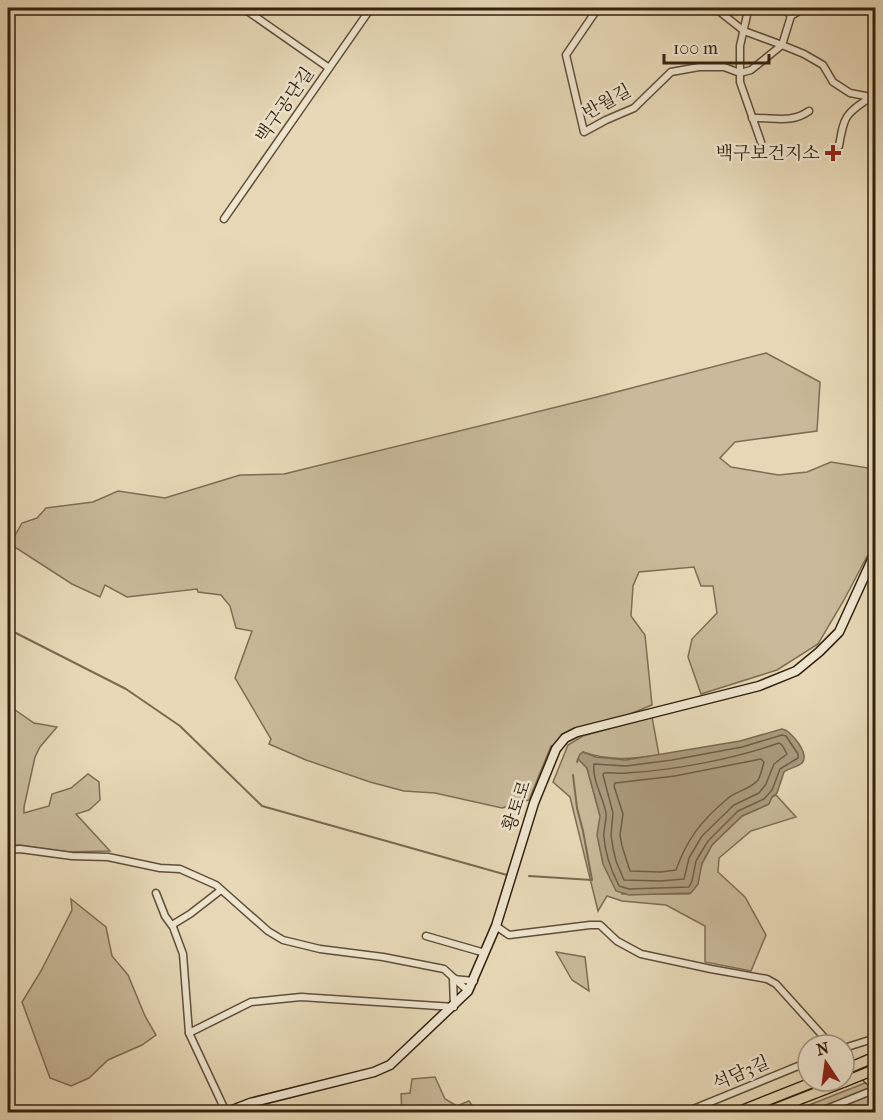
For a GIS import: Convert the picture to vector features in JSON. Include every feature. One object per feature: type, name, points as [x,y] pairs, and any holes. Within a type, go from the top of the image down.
[{"type":"highway","points":[[856,1065],[875,1057]]},
{"type":"highway","points":[[856,1077],[876,1069]]},
{"type":"highway","points":[[738,1113],[796,1089]]},
{"type":"highway","points":[[767,1113],[817,1093]]},
{"type":"main road","name":"황토로","points":[[226,1113],[250,1103],[374,1072],[390,1065],[454,1007],[474,981],[496,926],[534,803],[556,749],[565,738],[577,732],[665,708],[759,686],[796,671],[839,632],[876,551]]},
{"type":"street","points":[[243,8],[329,68]]},
{"type":"street","name":"백구공단길","points":[[224,219],[371,8]]},
{"type":"street","name":"반월길","points":[[598,8],[566,55],[584,132],[634,108],[671,72],[692,67],[724,67],[740,73]]},
{"type":"street","points":[[715,8],[744,31],[804,54],[822,65],[833,82],[850,93],[873,97]]},
{"type":"street","points":[[746,8],[747,15],[740,46],[740,82],[761,142]]},
{"type":"street","points":[[784,8],[790,16]]},
{"type":"street","points":[[740,73],[751,70],[782,45],[790,16],[804,8]]},
{"type":"street","points":[[839,146],[844,120],[856,107],[873,97]]},
{"type":"street","points":[[752,118],[787,120],[799,118],[809,111]]},
{"type":"street","points":[[8,850],[20,849],[72,856],[108,857],[160,868],[180,869],[216,885],[268,931],[283,940],[320,949],[383,957],[444,969],[468,991]]},
{"type":"street","points":[[172,925],[221,890]]},
{"type":"street","points":[[156,893],[183,954],[189,1033],[226,1113]]},
{"type":"street","points":[[496,926],[509,935],[600,925],[617,941],[641,954],[767,979],[776,984],[820,1033]]},
{"type":"street","points":[[426,936],[485,952]]},
{"type":"street","points":[[453,979],[474,981]]},
{"type":"street","points":[[189,1033],[250,1002],[302,997],[454,1007],[453,979]]},
{"type":"street","points":[[856,1044],[876,1038]]},
{"type":"street","name":"석담3길","points":[[686,1113],[796,1067]]},
{"type":"street","points":[[819,1113],[876,1088],[856,1070]]},
{"type":"shaded area","points":[[766,353],[820,382],[817,431],[735,442],[720,458],[731,467],[779,475],[807,472],[831,462],[868,468],[875,461],[876,527],[872,547],[844,600],[818,644],[777,670],[701,694],[688,657],[692,639],[717,613],[713,586],[701,586],[694,567],[639,572],[633,586],[631,616],[645,635],[652,705],[551,746],[529,800],[502,808],[435,793],[404,791],[370,782],[306,760],[269,744],[271,739],[235,678],[252,631],[236,628],[230,606],[221,595],[198,592],[197,589],[127,597],[105,585],[100,597],[72,584],[10,544],[22,523],[37,518],[46,508],[93,502],[118,491],[165,498],[240,475],[284,474]]},
{"type":"shaded area","points":[[8,705],[34,723],[57,727],[40,747],[35,757],[24,813],[49,806],[52,794],[71,788],[88,774],[99,782],[100,800],[89,810],[76,814],[110,851],[68,852],[18,845],[8,847]]},
{"type":"shaded area","points":[[652,717],[659,755],[621,758],[602,757],[583,752],[584,764],[622,894],[689,894],[698,884],[700,868],[712,845],[742,816],[767,805],[776,795],[796,817],[751,831],[719,858],[718,872],[745,897],[766,935],[751,971],[705,962],[705,926],[666,905],[622,901],[607,896],[598,911],[570,797],[553,782],[568,745],[583,736]]},
{"type":"shaded area","points":[[71,899],[106,927],[112,956],[128,975],[145,1016],[156,1035],[142,1045],[108,1060],[89,1078],[71,1086],[50,1078],[22,1002],[41,971],[72,910]]},
{"type":"shaded area","points":[[556,952],[585,957],[589,991],[572,980]]},
{"type":"shaded area","points":[[435,1077],[445,1099],[457,1106],[469,1101],[477,1112],[402,1112],[401,1094],[410,1093],[412,1079]]},
{"type":"shaded area","points":[[875,1079],[875,1112],[791,1112],[839,1093],[856,1093],[856,1086]]},
{"type":"water","points":[[782,729],[790,733],[802,749],[804,759],[802,763],[784,772],[777,793],[769,804],[742,816],[712,845],[702,863],[698,884],[691,893],[629,895],[616,891],[603,864],[597,835],[600,816],[587,768],[578,759],[580,754],[583,752],[596,757],[626,760],[740,741]]},
{"type":"waterway","points":[[8,629],[126,689],[180,726],[262,806],[507,875]]},
{"type":"waterway","points":[[529,876],[592,880],[577,808],[573,775]]},
{"type":"place","name":"백구보건지소","points":[[833,153]]}]
